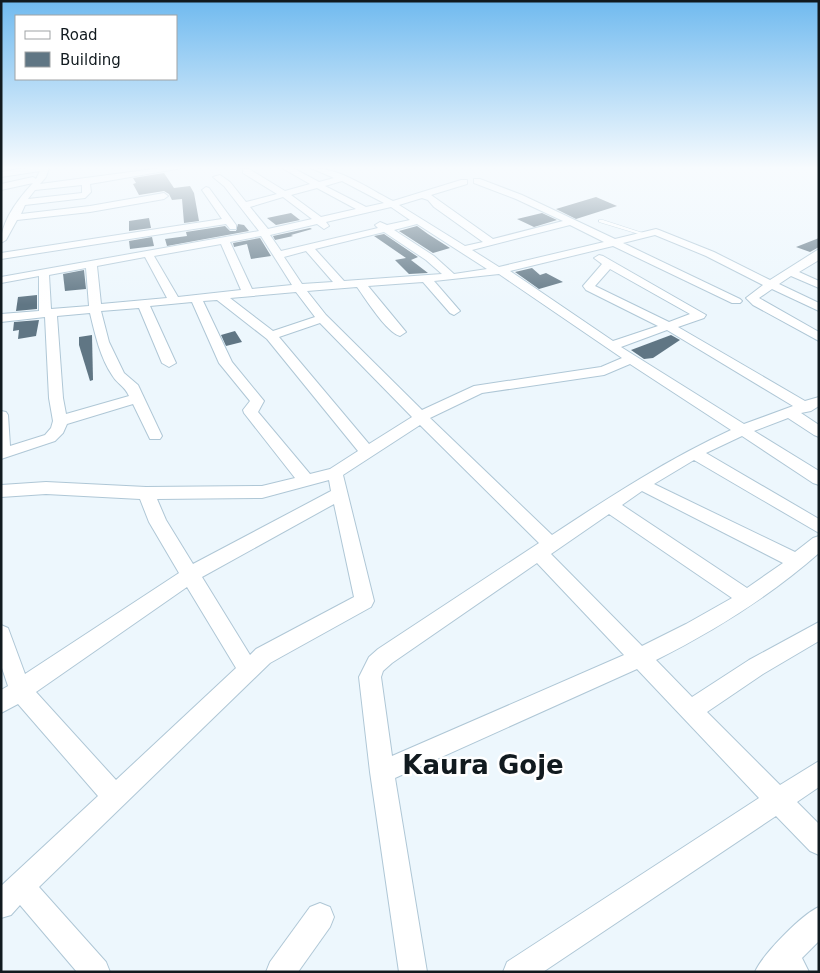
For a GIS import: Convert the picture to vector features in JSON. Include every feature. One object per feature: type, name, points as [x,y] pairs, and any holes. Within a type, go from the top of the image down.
[{"type":"street","points":[[17,213],[8,243],[175,222]]},
{"type":"street","points":[[1,219],[49,213]]},
{"type":"street","points":[[223,213],[240,237]]},
{"type":"street","points":[[251,213],[299,288],[322,318],[421,417],[545,549],[587,601],[640,659],[819,842]]},
{"type":"street","points":[[310,213],[338,240]]},
{"type":"street","points":[[1,280],[265,233],[352,213]]},
{"type":"street","points":[[365,213],[430,258],[451,277]]},
{"type":"street","points":[[406,213],[499,270],[611,346],[819,479]]},
{"type":"street","points":[[448,213],[491,243]]},
{"type":"street","points":[[553,213],[736,301]]},
{"type":"street","points":[[1,256],[228,221]]},
{"type":"street","points":[[278,255],[417,221]]},
{"type":"street","points":[[464,249],[571,222]]},
{"type":"street","points":[[1,318],[299,288],[451,277],[499,270],[652,232],[660,233],[819,308]]},
{"type":"street","points":[[224,240],[248,294]]},
{"type":"street","points":[[101,242],[106,261]]},
{"type":"street","points":[[308,247],[342,286]]},
{"type":"street","points":[[584,249],[700,315],[666,325],[611,346]]},
{"type":"street","points":[[819,252],[816,257],[770,284],[752,300],[819,337]]},
{"type":"street","points":[[148,254],[175,301]]},
{"type":"street","points":[[609,263],[589,286],[590,288],[666,325],[805,407],[819,432]]},
{"type":"street","points":[[91,264],[96,291],[95,309],[103,342],[111,362],[122,380],[131,385],[155,436]]},
{"type":"street","points":[[1,414],[2,454],[50,438],[56,434],[60,421],[56,398],[44,272]]},
{"type":"street","points":[[791,272],[819,285]]},
{"type":"street","points":[[426,279],[454,310]]},
{"type":"street","points":[[361,285],[400,332]]},
{"type":"street","points":[[221,297],[271,336],[367,451]]},
{"type":"street","points":[[196,299],[226,363],[257,401],[250,410],[251,413],[306,480]]},
{"type":"street","points":[[143,304],[169,363]]},
{"type":"street","points":[[271,336],[322,318]]},
{"type":"street","points":[[1,491],[46,488],[146,493],[262,492],[335,473],[421,417],[479,389],[604,371],[631,359]]},
{"type":"street","points":[[60,421],[137,398]]},
{"type":"street","points":[[413,972],[382,772],[370,677],[376,664],[385,656],[641,484],[694,453],[743,430],[805,407]]},
{"type":"street","points":[[694,453],[819,527]]},
{"type":"street","points":[[96,972],[7,898],[263,656],[364,601],[335,473]]},
{"type":"street","points":[[641,484],[706,518],[798,562]]},
{"type":"street","points":[[146,493],[158,522],[248,670]]},
{"type":"street","points":[[1,703],[190,575],[339,494]]},
{"type":"street","points":[[609,505],[747,598]]},
{"type":"street","points":[[382,772],[640,659],[747,598],[798,562],[819,543]]},
{"type":"street","points":[[690,711],[756,667],[819,631]]},
{"type":"street","points":[[1,634],[20,690],[115,797]]},
{"type":"street","points":[[517,972],[819,773]]},
{"type":"street","points":[[280,972],[320,917]]},
{"type":"street","points":[[782,967],[819,921]]},
{"type":"lane","points":[[601,221],[644,234]]},
{"type":"building","points":[[183,213],[198,213],[199,221],[184,223]]},
{"type":"building","points":[[292,213],[300,220],[276,225],[267,218]]},
{"type":"building","points":[[543,213],[557,220],[534,227],[517,219]]},
{"type":"building","points":[[565,213],[594,213],[576,219]]},
{"type":"building","points":[[149,218],[151,228],[129,231],[129,221]]},
{"type":"building","points":[[238,224],[244,225],[249,231],[167,246],[165,239],[187,236],[186,232],[225,226],[230,231],[236,231]]},
{"type":"building","points":[[417,226],[450,248],[433,253],[399,231]]},
{"type":"building","points":[[312,229],[275,240],[273,236]]},
{"type":"building","points":[[384,234],[418,257],[411,260],[428,273],[409,274],[395,260],[406,258],[374,236]]},
{"type":"building","points":[[152,237],[154,246],[130,249],[129,241]]},
{"type":"building","points":[[260,238],[271,256],[251,259],[247,244],[234,247],[233,243]]},
{"type":"building","points":[[819,238],[819,247],[810,252],[796,247]]},
{"type":"building","points":[[532,268],[540,275],[546,273],[563,282],[539,289],[515,272]]},
{"type":"building","points":[[84,270],[86,289],[65,291],[63,274]]},
{"type":"building","points":[[37,295],[37,309],[16,311],[18,297]]},
{"type":"building","points":[[39,320],[36,336],[18,339],[19,330],[13,331],[14,322]]},
{"type":"building","points":[[235,331],[242,342],[226,346],[221,335]]},
{"type":"building","points":[[92,335],[93,380],[90,381],[79,345],[79,337]]},
{"type":"building","points":[[671,335],[680,340],[653,358],[644,359],[631,350]]},
{"type":"district","name":"Kaura Goje","points":[[483,765]]}]
